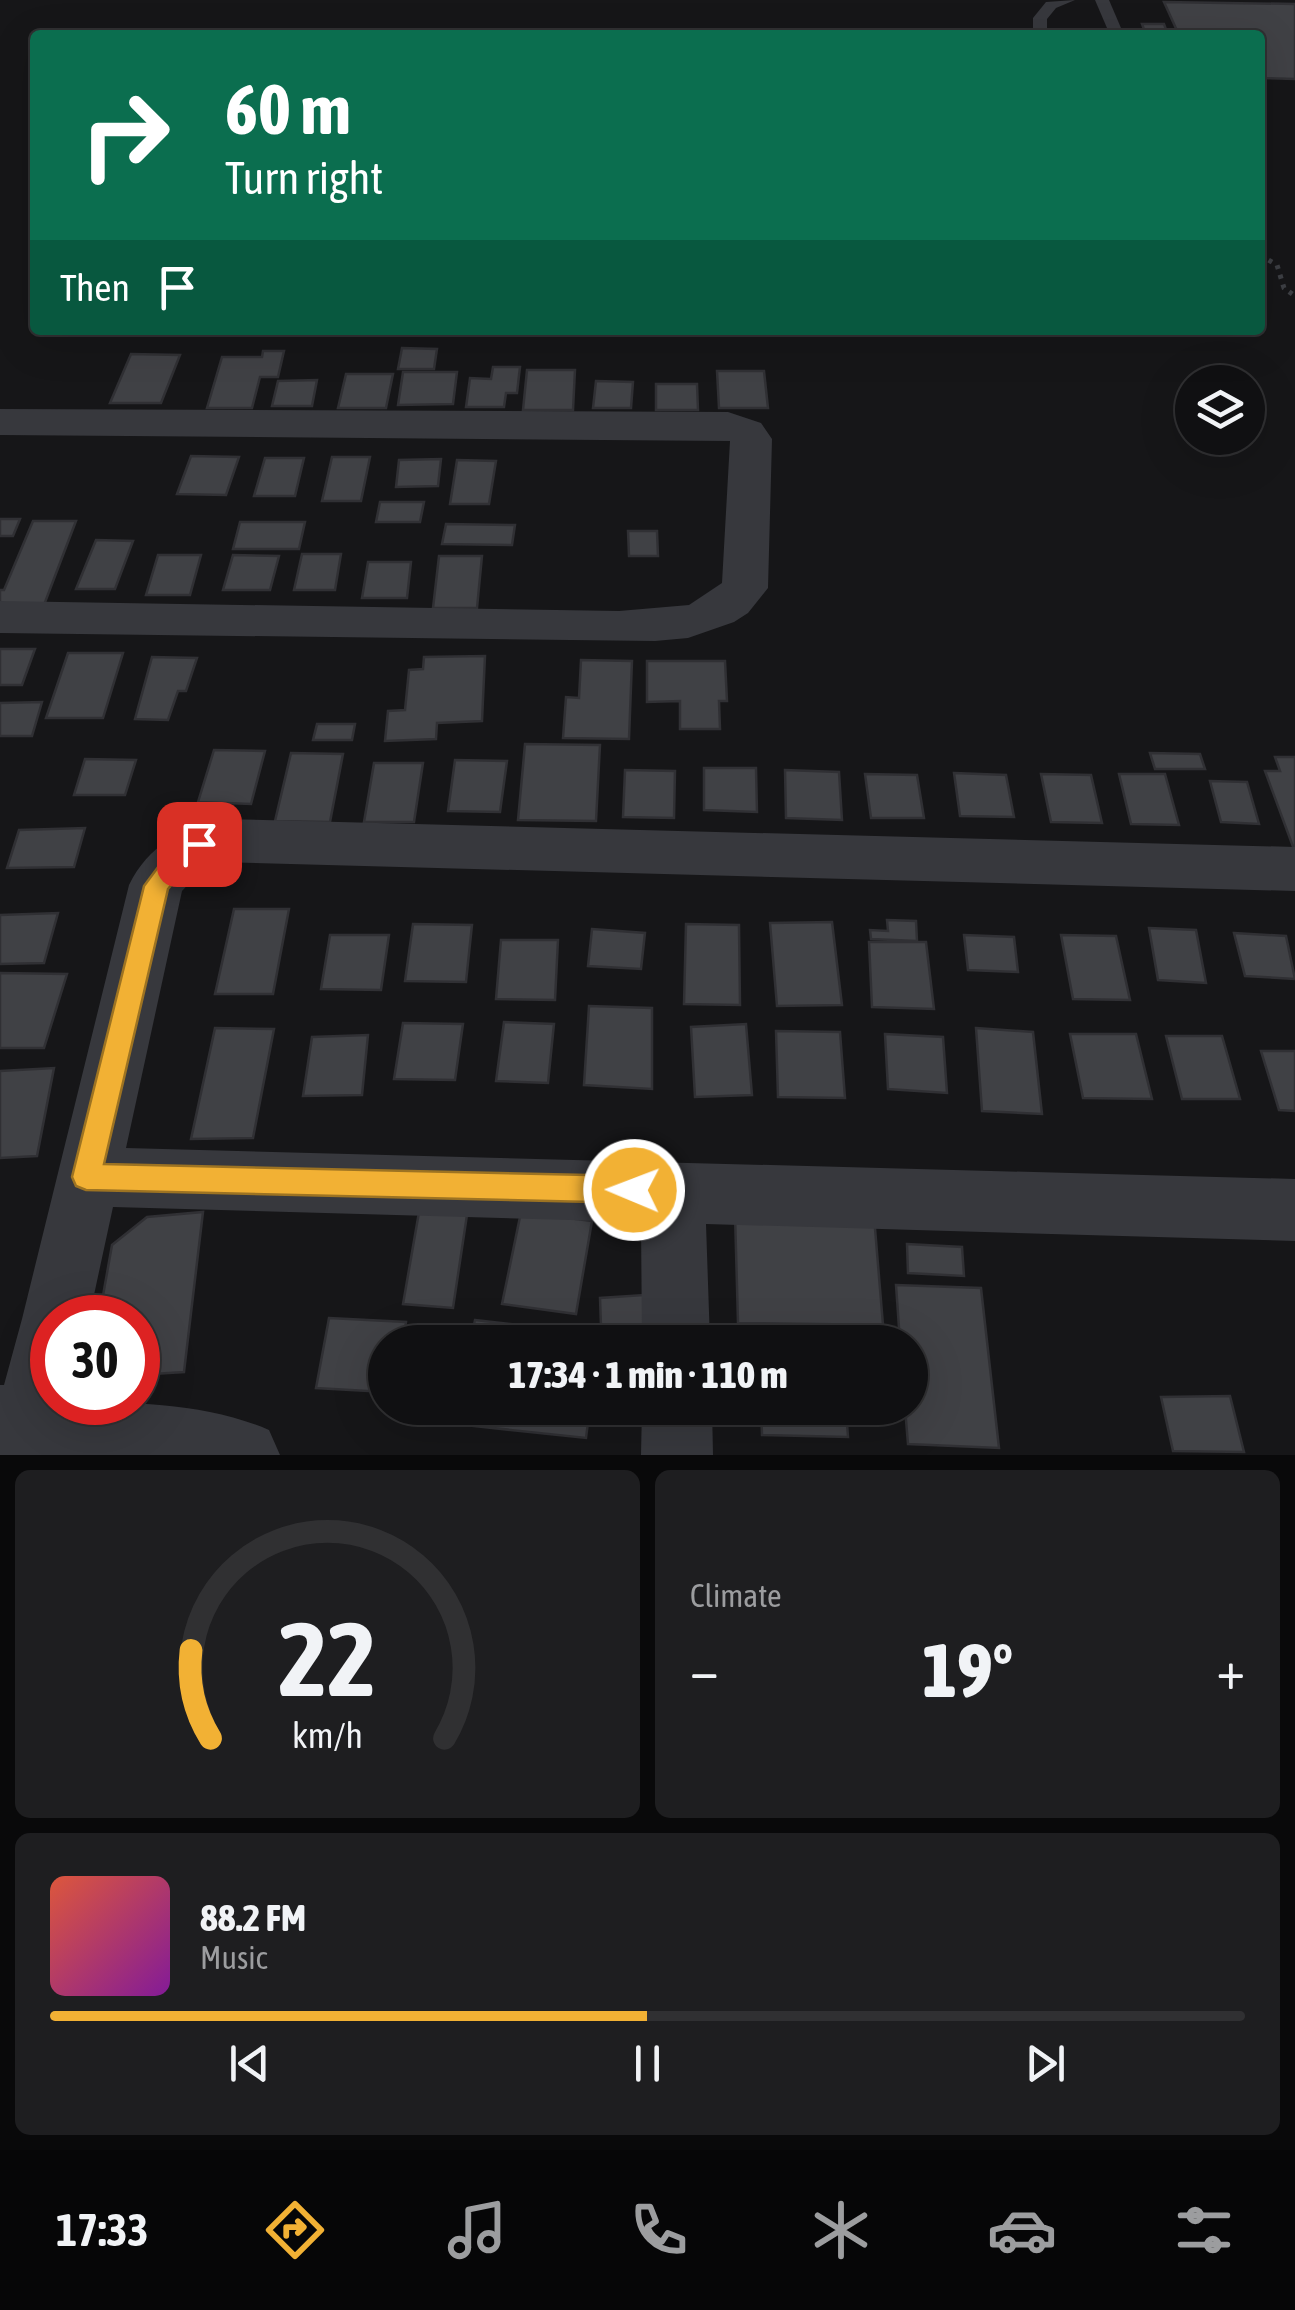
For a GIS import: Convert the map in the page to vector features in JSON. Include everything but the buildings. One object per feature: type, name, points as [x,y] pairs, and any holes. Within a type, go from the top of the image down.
[{"type":"street","points":[[0,422],[728,425],[746,432],[751,439],[744,588],[730,606],[698,621],[619,627],[0,617]]},
{"type":"street","points":[[59,1295],[156,886],[178,858],[199,844],[223,840],[1295,869]]},
{"type":"street","points":[[86,1177],[1295,1210]]},
{"type":"street","points":[[673,1191],[676,1325]]},
{"type":"street","points":[[30,1394],[18,1431],[244,1455]]},
{"type":"street","points":[[677,1425],[678,1455]]},
{"type":"lane","points":[[1040,30],[1040,18],[1051,5],[1068,0]]},
{"type":"lane","points":[[1102,0],[1114,30]]},
{"type":"path","points":[[1265,259],[1282,271],[1284,288],[1295,296]]},
{"type":"route","points":[[199,844],[178,858],[156,886],[86,1177],[634,1190]]}]
